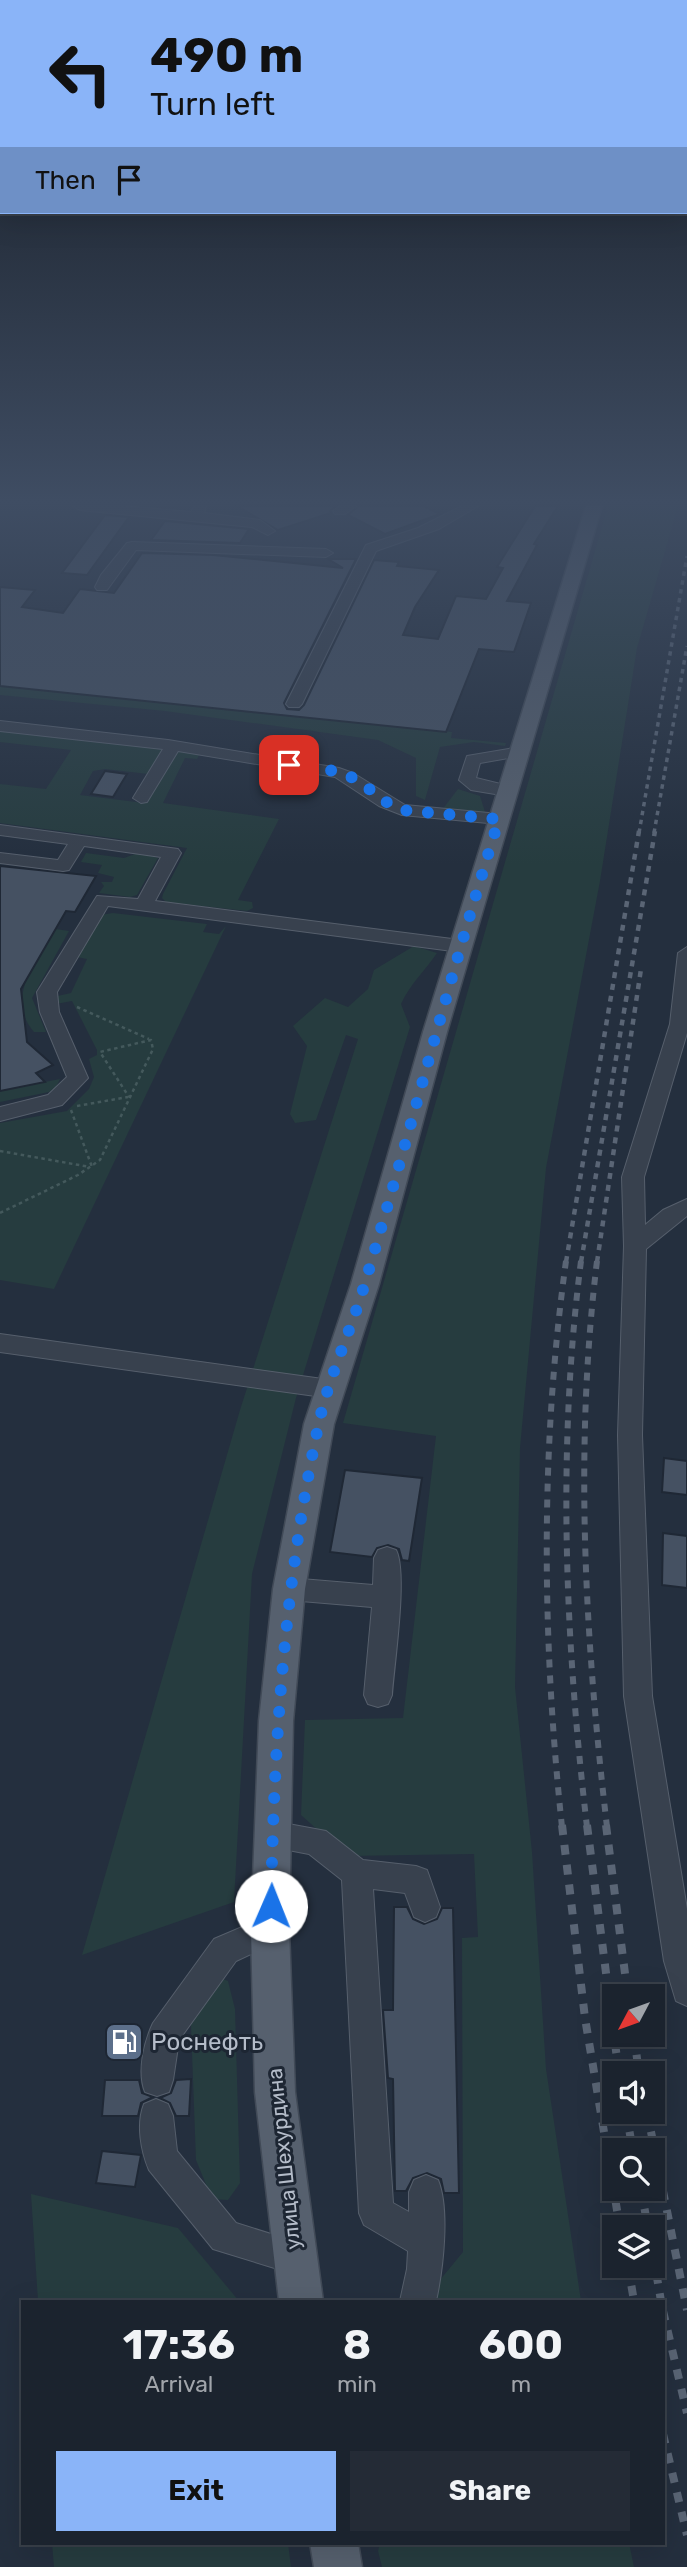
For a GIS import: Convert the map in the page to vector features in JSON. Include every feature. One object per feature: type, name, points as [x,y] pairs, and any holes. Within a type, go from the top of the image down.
[{"type":"main road","name":"улица Шехурдина","points":[[301,2300],[275,2092],[270,1930],[276,1721],[289,1589],[318,1424],[365,1284],[460,946],[558,626]]},
{"type":"main road","points":[[334,2545],[338,2567]]},
{"type":"lane","points":[[294,704],[333,626]]},
{"type":"lane","points":[[0,726],[173,746],[339,773],[355,779],[391,806],[402,810],[503,805]]},
{"type":"lane","points":[[141,798],[173,746]]},
{"type":"lane","points":[[503,805],[467,780],[473,758],[520,752]]},
{"type":"lane","points":[[79,840],[63,866],[0,857],[7,831],[79,840],[172,853],[144,904]]},
{"type":"lane","points":[[0,1114],[55,1100],[78,1078],[73,1058],[48,1009],[47,992],[103,900],[460,946]]},
{"type":"lane","points":[[687,953],[680,1024],[633,1177],[635,1245],[630,1435],[638,1696],[680,1961],[687,1990]]},
{"type":"lane","points":[[635,1245],[671,1214],[687,1206]]},
{"type":"lane","points":[[0,1343],[330,1389]]},
{"type":"lane","points":[[377,1695],[387,1558]]},
{"type":"lane","points":[[289,1589],[386,1597]]},
{"type":"lane","points":[[272,1835],[315,1841],[357,1872],[416,1880],[425,1907]]},
{"type":"lane","points":[[357,1872],[376,2213],[423,2240]]},
{"type":"lane","points":[[157,2080],[164,2034],[225,1950],[270,1930]]},
{"type":"lane","points":[[156,2116],[161,2158],[225,2237],[295,2257]]},
{"type":"lane","points":[[418,2300],[425,2269],[423,2240],[426,2192]]},
{"type":"path","points":[[77,1007],[151,1040]]},
{"type":"path","points":[[129,1097],[100,1052],[151,1040]]},
{"type":"path","points":[[0,1213],[92,1167],[100,1160],[153,1049],[151,1040]]},
{"type":"path","points":[[92,1167],[70,1107],[129,1097]]},
{"type":"path","points":[[0,1151],[92,1167]]},
{"type":"green space","points":[[573,626],[643,626],[637,648],[600,881],[546,1168],[520,1448],[515,1687],[532,1852],[546,2069],[581,2300],[432,2300],[435,2286],[463,2252],[462,1938],[478,1937],[474,1854],[347,1856],[301,1815],[305,1720],[403,1718],[436,1436],[343,1423]]},
{"type":"green space","points":[[0,686],[452,732],[451,738],[506,743],[505,746],[474,742],[440,747],[425,800],[416,796],[416,758],[378,740],[165,711],[0,695]]},
{"type":"green space","points":[[0,730],[162,749],[163,752],[148,774],[105,769],[93,771],[80,795],[144,803],[178,752],[188,750],[200,753],[197,759],[185,758],[163,803],[279,819],[238,900],[252,902],[253,908],[247,911],[166,902],[162,898],[163,894],[187,848],[0,823],[0,784],[46,789],[71,750],[0,742]]},
{"type":"green space","points":[[458,789],[480,796],[486,815],[442,810]]},
{"type":"green space","points":[[86,853],[124,858],[138,853],[158,858],[137,895],[130,897],[99,893],[104,886],[101,882],[112,882],[114,877],[98,873],[102,865],[81,862]]},
{"type":"green space","points":[[113,913],[207,924],[203,932],[219,934],[226,926],[54,1289],[0,1280],[0,1123],[67,1111],[89,1089],[94,1077],[89,1059],[97,1055],[97,1050],[72,1001],[56,1004],[53,997],[71,993],[87,959],[77,957],[100,915]]},
{"type":"green space","points":[[10,922],[69,931],[32,998],[46,1032],[34,1032],[22,1007],[23,994],[31,970],[53,934],[0,926]]},
{"type":"green space","points":[[414,946],[437,953],[401,1004],[410,1027],[296,1398],[252,1574],[234,1902],[82,1955],[240,1410],[358,1039],[346,1035],[316,1120],[295,1123],[290,1114],[307,1046],[293,1026],[325,998],[348,1007],[368,989],[374,970]]},
{"type":"green space","points":[[60,1079],[56,1087],[49,1092],[0,1102],[0,1091]]},
{"type":"green space","points":[[213,1975],[228,1981],[235,2009],[240,2183],[228,2200],[212,2199],[196,2160],[191,2026],[195,1989]]},
{"type":"green space","points":[[31,2194],[178,2228],[238,2300],[38,2300]]},
{"type":"green space","points":[[52,2545],[288,2545],[291,2567],[54,2567]]},
{"type":"green space","points":[[380,2545],[629,2545],[634,2567],[382,2567],[378,2551]]},
{"type":"building","points":[[0,626],[323,626],[284,703],[287,709],[299,710],[304,705],[342,626],[407,626],[403,635],[438,639],[444,626],[523,626],[514,652],[479,649],[446,732],[0,686]]},
{"type":"building","points":[[105,771],[127,774],[113,797],[91,794]]},
{"type":"building","points":[[0,866],[96,876],[75,912],[66,911],[21,989],[27,1042],[53,1065],[36,1073],[45,1082],[0,1091]]},
{"type":"building","points":[[664,1458],[687,1461],[687,1495],[662,1492]]},
{"type":"building","points":[[345,1470],[422,1478],[409,1561],[402,1560],[399,1549],[388,1545],[377,1548],[372,1557],[330,1552]]},
{"type":"building","points":[[663,1533],[687,1536],[687,1588],[662,1585]]},
{"type":"building","points":[[394,1907],[407,1907],[413,1919],[424,1924],[437,1919],[442,1908],[453,1908],[459,2193],[444,2193],[441,2179],[427,2173],[413,2178],[406,2191],[395,2191],[393,2079],[388,2078],[383,2010],[393,2010]]},
{"type":"building","points":[[191,2079],[189,2116],[176,2116],[170,2103],[160,2098],[171,2093],[176,2080]]},
{"type":"building","points":[[105,2080],[139,2080],[142,2093],[153,2097],[141,2103],[138,2116],[102,2116]]},
{"type":"building","points":[[102,2151],[141,2155],[135,2187],[96,2183]]},
{"type":"railway","points":[[639,833],[675,626]]},
{"type":"railway","points":[[654,833],[687,646]]},
{"type":"railway","points":[[566,1262],[639,831]]},
{"type":"railway","points":[[581,1262],[655,831]]},
{"type":"railway","points":[[597,1262],[641,969]]},
{"type":"railway","points":[[562,1827],[551,1686],[547,1544],[552,1402],[566,1261]]},
{"type":"railway","points":[[581,1261],[569,1402],[567,1544],[573,1686],[587,1827]]},
{"type":"railway","points":[[597,1261],[586,1402],[585,1544],[593,1686],[607,1827]]},
{"type":"railway","points":[[562,1825],[585,2018],[618,2215]]},
{"type":"railway","points":[[587,1825],[617,2061]]},
{"type":"railway","points":[[606,1825],[626,1984]]},
{"type":"railway","points":[[636,2048],[637,2061]]},
{"type":"railway","points":[[628,2124],[631,2138]]},
{"type":"railway","points":[[649,2124],[687,2310]]},
{"type":"railway","points":[[643,2201],[646,2215]]},
{"type":"railway","points":[[630,2278],[634,2300]]},
{"type":"railway","points":[[657,2278],[661,2300]]},
{"type":"railway","points":[[665,2320],[687,2413]]},
{"type":"railway","points":[[665,2442],[687,2535]]},
{"type":"place","name":"Роснефть","points":[[124,2042]]},
{"type":"route","points":[[271,1906],[276,1721],[289,1589],[318,1424],[365,1284],[435,1032],[499,819],[402,810],[391,806],[355,779],[339,773],[289,765]]}]
